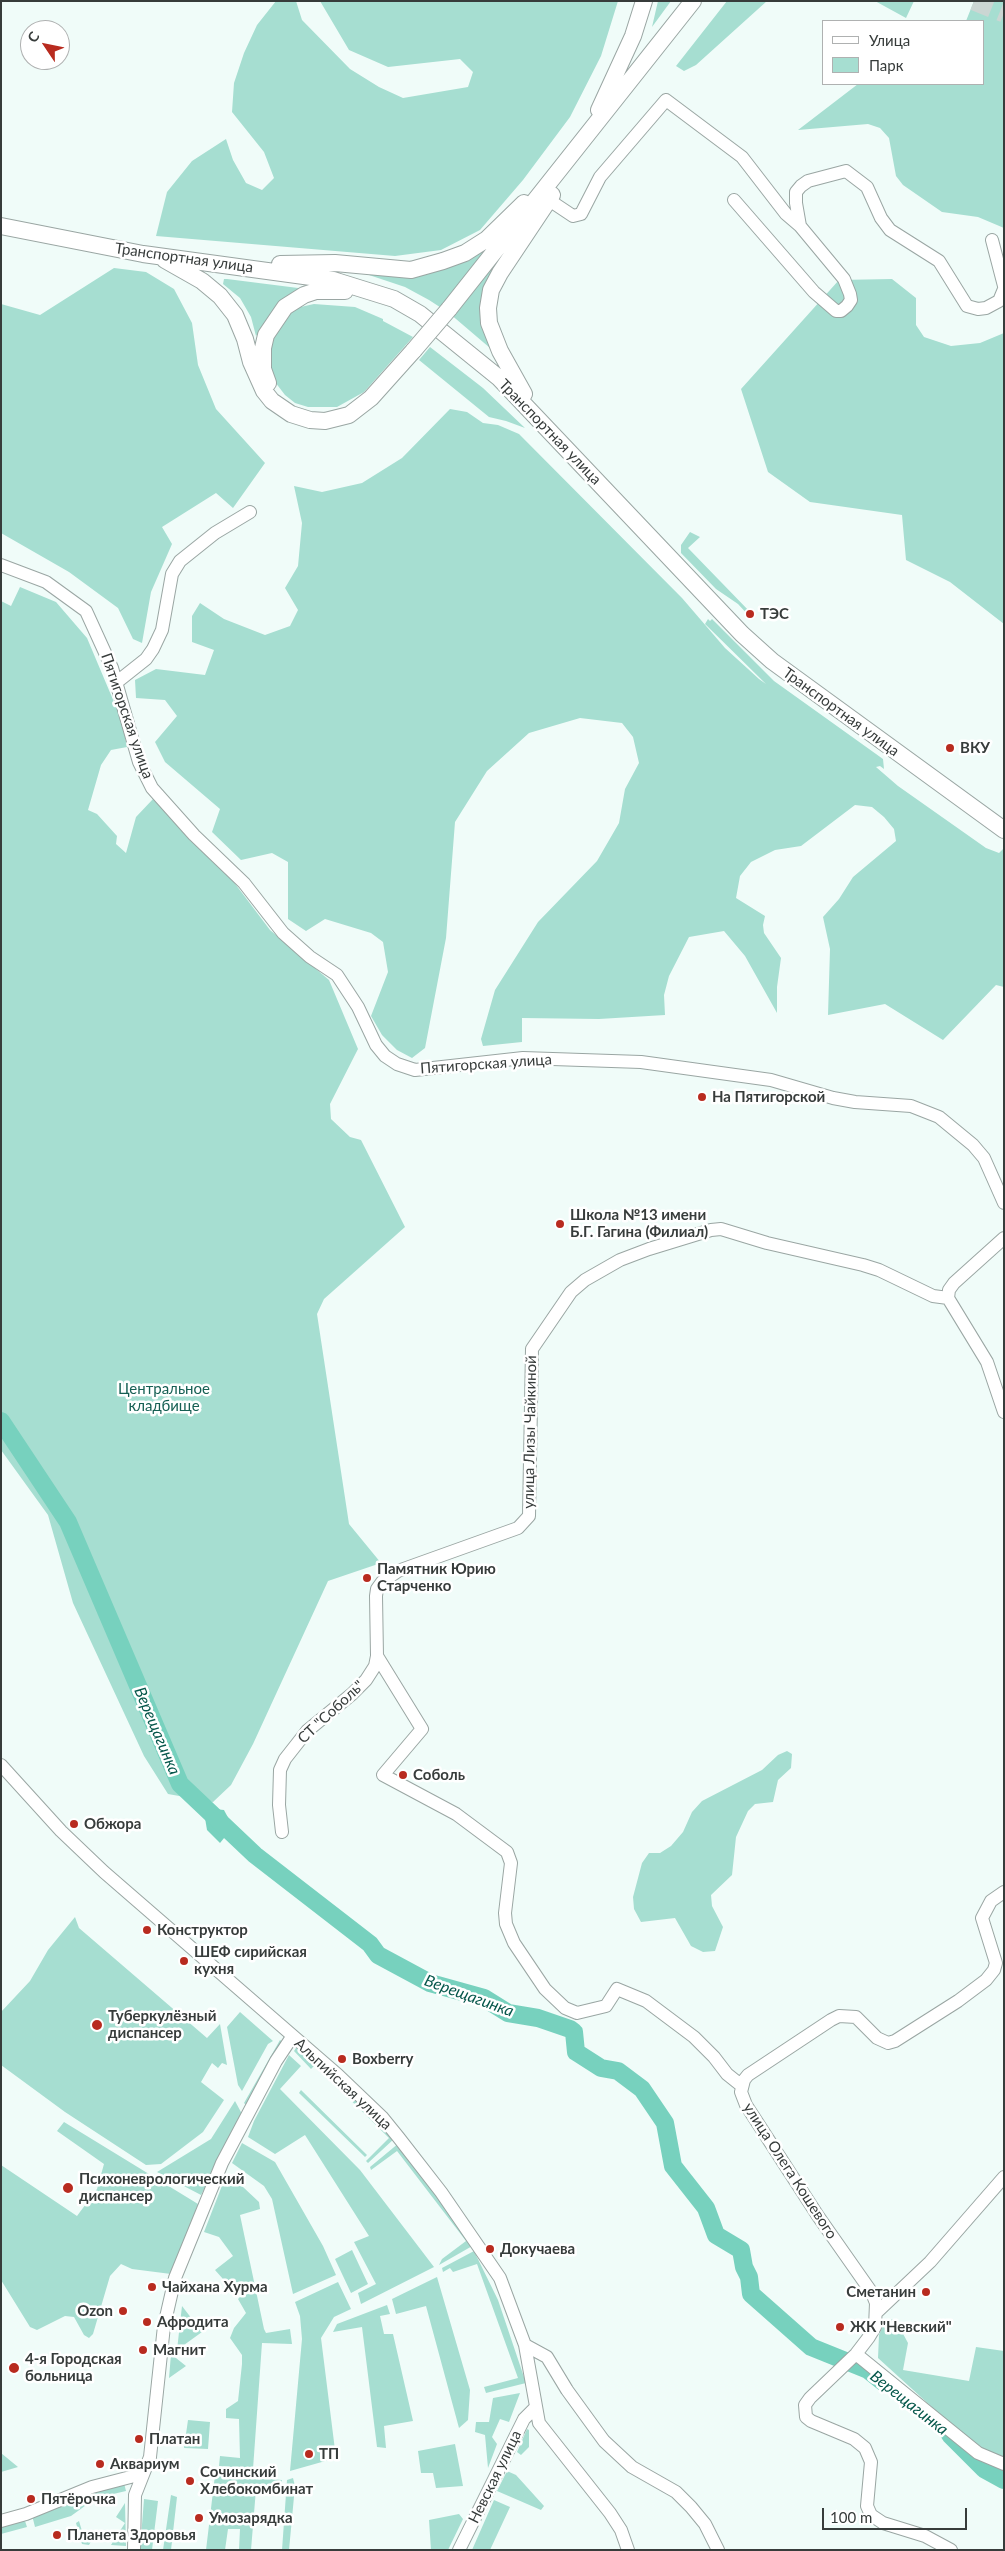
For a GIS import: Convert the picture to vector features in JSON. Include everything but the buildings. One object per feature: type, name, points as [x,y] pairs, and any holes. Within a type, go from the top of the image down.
[{"type":"main road","points":[[589,133],[634,36],[644,1]]},
{"type":"main road","points":[[154,255],[177,265],[220,296],[236,315],[246,339],[251,362],[264,391],[283,409],[310,420],[336,420],[360,408],[449,309],[693,1]]},
{"type":"main road","points":[[536,415],[500,351],[489,323],[488,308],[491,290],[500,273],[550,200],[563,164]]},
{"type":"main road","points":[[234,266],[335,263],[411,270],[443,262],[465,253],[486,239],[563,164]]},
{"type":"main road","name":"Транспортная улица","points":[[1,226],[154,255],[333,280],[394,299],[420,314],[458,342],[499,378],[672,561],[764,654],[1004,830]]},
{"type":"main road","points":[[310,420],[284,403],[267,380],[263,369],[263,348],[266,335],[275,320],[293,300],[316,291],[345,291],[394,299]]},
{"type":"street","points":[[550,200],[573,216],[581,214],[600,177],[666,100],[742,156],[782,210],[800,226],[848,287],[851,300],[841,311],[832,308],[814,292],[734,200]]},
{"type":"street","points":[[800,226],[796,192],[801,186],[808,181],[841,171],[850,173],[867,187],[881,218],[890,230],[939,261],[967,306],[978,309],[986,308],[999,301],[1004,288],[992,240]]},
{"type":"street","points":[[117,682],[146,659],[153,649],[162,630],[172,574],[180,561],[215,533],[250,512]]},
{"type":"street","name":"Пятигорская улица","points":[[1,565],[46,582],[86,611],[99,634],[117,682],[139,762],[152,788],[194,835],[244,883],[283,933],[303,952],[336,974],[358,1007],[376,1045],[385,1056],[396,1064],[415,1070],[523,1058],[641,1062],[771,1080],[833,1098],[855,1102],[911,1106],[939,1118],[973,1145],[987,1164],[1004,1203]]},
{"type":"street","name":"улица Лизы Чайкиной","points":[[377,1589],[388,1576],[398,1571],[518,1528],[525,1523],[530,1508],[532,1349],[571,1292],[601,1270],[649,1250],[711,1230],[721,1229],[788,1248],[863,1265],[879,1270],[933,1296],[948,1298]]},
{"type":"street","points":[[1004,1238],[954,1283],[949,1290],[948,1298],[987,1362],[1004,1412]]},
{"type":"street","name":"СТ \"Соболь\"","points":[[282,1832],[278,1784],[280,1770],[285,1759],[307,1731],[366,1680],[375,1666],[377,1656],[377,1589]]},
{"type":"street","name":"улица Олега Кошевого","points":[[377,1656],[422,1729],[383,1775],[456,1814],[507,1852],[511,1863],[505,1913],[506,1924],[514,1943],[557,2002],[570,2012],[584,2013],[606,2006],[617,1989],[646,2001],[700,2042],[726,2074],[742,2086],[741,2092],[746,2106],[818,2216],[872,2293],[876,2314]]},
{"type":"street","name":"Альпийская улица","points":[[1,1765],[60,1830],[104,1872],[338,2075],[382,2117],[441,2192],[500,2278],[525,2345],[539,2423],[610,2513],[621,2530],[628,2550]]},
{"type":"street","points":[[742,2086],[748,2075],[830,2020],[839,2016],[856,2017],[877,2038],[888,2043],[896,2041],[958,2001],[990,1976],[994,1970],[994,1956],[982,1918],[991,1901],[1004,1892]]},
{"type":"street","points":[[134,2550],[135,2496],[150,2457],[162,2335],[175,2278],[204,2204],[229,2150],[276,2061],[292,2037]]},
{"type":"street","points":[[951,2550],[925,2536],[883,2523],[872,2515],[868,2511],[867,2498],[871,2462],[865,2448],[854,2439],[810,2421],[804,2410],[810,2398],[870,2338],[875,2327],[876,2314],[930,2262],[1004,2177]]},
{"type":"street","points":[[525,2345],[547,2356],[566,2390],[604,2441],[632,2467],[676,2492],[691,2507],[705,2524],[718,2550]]},
{"type":"street","points":[[856,2354],[978,2453],[1004,2464]]},
{"type":"street","name":"Невская улица","points":[[460,2550],[524,2419],[535,2408]]},
{"type":"street","points":[[1,2521],[26,2514],[92,2487],[142,2474]]},
{"type":"green space","points":[[276,1],[296,1],[302,20],[350,69],[379,87],[403,98],[468,87],[473,72],[460,59],[388,67],[349,50],[320,1],[618,1],[601,56],[570,117],[523,180],[480,230],[441,250],[395,256],[156,236],[167,192],[192,161],[226,139],[233,160],[246,183],[262,190],[274,178],[264,152],[232,112],[234,83],[244,53],[257,25]]},
{"type":"green space","points":[[658,1],[671,1],[652,27]]},
{"type":"green space","points":[[727,1],[767,1],[696,65],[684,71],[676,66]]},
{"type":"green space","points":[[875,1],[914,1],[906,18]]},
{"type":"green space","points":[[974,1],[1004,1],[1004,228],[978,217],[942,212],[903,185],[896,176],[889,138],[880,128],[868,124],[798,130],[857,85],[985,85],[985,20],[966,20]]},
{"type":"green space","points":[[493,244],[478,261],[498,275],[490,348],[449,313],[429,300],[405,287],[360,272],[435,271],[468,261]]},
{"type":"green space","points":[[114,268],[146,272],[174,289],[192,323],[198,365],[216,409],[265,463],[233,508],[216,493],[162,527],[172,544],[151,592],[142,643],[133,639],[118,608],[69,572],[1,533],[1,304],[40,315]]},
{"type":"green space","points":[[224,279],[306,289],[279,304],[256,336],[251,317],[240,298],[223,284]]},
{"type":"green space","points":[[892,279],[916,298],[916,325],[924,337],[951,346],[980,343],[1004,333],[1004,624],[950,582],[906,560],[902,515],[810,502],[768,472],[741,389],[839,280]]},
{"type":"green space","points":[[314,304],[355,307],[383,319],[383,321],[413,337],[364,392],[337,407],[308,407],[295,403],[285,395],[275,382],[270,367],[269,354],[277,324],[296,308]]},
{"type":"green space","points":[[430,347],[483,388],[525,428],[489,417],[419,360]]},
{"type":"green space","points":[[450,409],[467,412],[483,423],[498,425],[519,434],[682,598],[725,648],[759,679],[766,684],[705,624],[708,619],[710,621],[712,619],[774,681],[883,759],[884,769],[880,766],[876,767],[898,786],[986,848],[999,853],[1004,848],[1004,987],[996,985],[943,1040],[885,1004],[828,1015],[830,949],[823,917],[839,899],[853,877],[896,841],[894,829],[884,817],[872,807],[855,805],[801,846],[775,850],[751,862],[740,876],[736,898],[765,916],[764,933],[781,958],[777,987],[777,1013],[745,956],[724,931],[689,937],[669,976],[664,995],[665,1015],[599,1019],[522,1018],[522,1042],[483,1046],[481,1039],[495,990],[538,922],[597,861],[619,823],[625,789],[639,763],[633,737],[622,723],[580,718],[529,733],[487,771],[455,822],[446,938],[425,1048],[412,1058],[397,1050],[382,1035],[371,1016],[388,972],[383,942],[371,933],[325,919],[306,931],[288,919],[288,862],[272,853],[241,860],[212,832],[220,809],[165,762],[155,742],[177,716],[165,700],[136,698],[135,680],[156,669],[205,675],[214,650],[192,642],[192,616],[200,603],[224,619],[265,635],[290,626],[298,610],[285,588],[298,566],[302,523],[294,486],[322,492],[362,483],[402,458]]},
{"type":"green space","points":[[690,532],[700,537],[688,548],[752,614],[750,617],[738,604],[716,589],[681,553],[681,545]]},
{"type":"green space","name":"Центральное кладбище","points":[[20,587],[56,602],[87,638],[122,721],[127,747],[111,750],[101,765],[88,810],[97,814],[117,836],[116,844],[126,853],[136,817],[153,799],[227,873],[270,930],[329,980],[358,1049],[330,1104],[331,1119],[350,1137],[361,1140],[405,1227],[324,1299],[317,1314],[349,1524],[381,1563],[328,1581],[253,1744],[231,1785],[213,1802],[168,1794],[144,1756],[73,1603],[48,1515],[1,1450],[1,601],[11,606]]},
{"type":"green space","points":[[787,1751],[792,1754],[791,1768],[778,1780],[773,1802],[755,1804],[748,1811],[736,1837],[732,1875],[711,1895],[712,1906],[723,1927],[715,1951],[703,1952],[691,1946],[675,1918],[641,1922],[634,1909],[633,1897],[642,1863],[649,1853],[660,1853],[671,1846],[683,1832],[692,1812],[702,1801],[762,1770],[778,1755]]},
{"type":"green space","name":"Туберкулёзный диспансер","points":[[75,1917],[79,1928],[207,2038],[220,2024],[227,2065],[222,2063],[218,2068],[212,2063],[201,2082],[224,2100],[203,2132],[161,2164],[146,2165],[65,2112],[1,2065],[1,2012],[30,1981],[48,1950]]},
{"type":"green space","points":[[240,2012],[273,2041],[268,2044],[242,2091],[238,2085],[227,2027]]},
{"type":"green space","points":[[280,2040],[284,2043],[247,2106],[244,2103]]},
{"type":"green space","points":[[298,2045],[395,2138],[368,2163],[366,2161],[389,2138],[315,2065],[311,2069],[294,2051]]},
{"type":"green space","points":[[289,2055],[301,2066],[280,2089],[360,2170],[434,2267],[361,2304],[358,2293],[376,2284],[354,2242],[369,2236],[305,2135],[275,2154],[248,2137],[254,2121]]},
{"type":"green space","points":[[301,2090],[367,2155],[365,2157],[299,2093]]},
{"type":"green space","points":[[235,2101],[242,2114],[201,2195],[157,2172],[211,2139]]},
{"type":"green space","points":[[64,2122],[198,2204],[171,2274],[132,2269],[121,2264],[110,2276],[93,2334],[89,2338],[84,2335],[74,2317],[65,2316],[37,2330],[30,2327],[1,2280],[1,2165],[77,2216],[97,2189],[104,2164],[57,2131]]},
{"type":"green space","points":[[242,2143],[275,2162],[323,2246],[336,2275],[293,2294],[272,2199],[264,2186],[232,2163]]},
{"type":"green space","points":[[399,2143],[474,2245],[439,2265],[442,2259],[466,2241],[397,2151],[371,2170],[370,2167]]},
{"type":"green space","points":[[225,2178],[243,2187],[259,2202],[260,2209],[240,2215],[264,2329],[266,2333],[290,2329],[292,2344],[262,2343],[253,2469],[219,2466],[220,2456],[240,2458],[239,2419],[226,2418],[226,2409],[238,2401],[242,2364],[242,2355],[230,2338],[234,2328],[246,2313],[238,2299],[242,2295],[235,2286],[231,2288],[215,2270],[233,2256],[219,2237],[204,2232]]},
{"type":"green space","points":[[352,2250],[368,2284],[351,2293],[335,2259]]},
{"type":"green space","points":[[474,2251],[498,2300],[526,2383],[486,2393],[484,2387],[518,2378],[477,2264],[453,2272],[450,2268],[443,2272],[442,2268]]},
{"type":"green space","points":[[437,2277],[470,2390],[468,2420],[459,2428],[426,2306],[396,2314],[392,2299]]},
{"type":"green space","points":[[338,2282],[351,2309],[334,2317],[321,2338],[336,2458],[290,2471],[302,2339],[300,2316],[295,2302]]},
{"type":"green space","points":[[387,2305],[390,2314],[380,2316],[384,2334],[393,2334],[413,2421],[384,2426],[386,2448],[377,2447],[362,2327],[333,2332],[337,2324]]},
{"type":"green space","points":[[182,2306],[202,2332],[177,2350]]},
{"type":"green space","points":[[895,2319],[908,2343],[903,2370],[969,2381],[976,2347],[1004,2351],[1004,2477],[977,2448],[878,2358],[879,2335],[885,2320]]},
{"type":"green space","points":[[171,2354],[186,2366],[169,2378]]},
{"type":"green space","points":[[520,2393],[509,2422],[500,2419],[492,2437],[497,2444],[488,2468],[485,2435],[475,2432],[476,2422],[489,2422],[493,2398]]},
{"type":"green space","points":[[188,2420],[210,2422],[208,2449],[184,2448]]},
{"type":"green space","points":[[527,2429],[529,2430],[529,2447],[521,2455],[517,2452]]},
{"type":"green space","points":[[455,2444],[463,2486],[436,2488],[433,2473],[421,2473],[418,2451]]},
{"type":"green space","points":[[1,2453],[18,2467],[1,2472]]},
{"type":"green space","points":[[507,2471],[516,2475],[544,2506],[541,2510],[497,2491]]},
{"type":"green space","points":[[215,2475],[282,2480],[280,2490],[256,2489],[251,2550],[239,2550],[240,2529],[228,2529],[225,2550],[206,2550]]},
{"type":"green space","points":[[293,2478],[295,2486],[289,2550],[282,2550],[287,2480]]},
{"type":"green space","points":[[124,2483],[126,2491],[96,2498],[71,2516],[35,2527],[32,2515],[95,2491]]},
{"type":"green space","points":[[171,2495],[177,2497],[171,2550],[163,2550]]},
{"type":"green space","points":[[144,2499],[158,2501],[152,2550],[140,2550]]},
{"type":"green space","points":[[494,2500],[510,2507],[490,2550],[472,2550]]},
{"type":"green space","points":[[125,2503],[126,2546],[111,2545],[125,2523],[116,2517]]},
{"type":"green space","points":[[459,2514],[463,2519],[448,2550],[431,2550],[429,2520]]},
{"type":"green space","points":[[25,2521],[27,2527],[1,2534],[1,2527]]},
{"type":"green space","points":[[79,2521],[82,2531],[93,2538],[89,2545],[82,2544],[76,2523]]},
{"type":"shaded area","points":[[214,1809],[224,1810],[233,1827],[220,1843],[207,1830],[205,1818]]},
{"type":"waterway","name":"Верещагинка","points":[[1,1421],[68,1522],[180,1784],[255,1855],[370,1944],[378,1955],[430,1983],[484,1998],[508,2013],[538,2018],[570,2029],[574,2032],[576,2052],[601,2068],[618,2071],[642,2089],[665,2123],[673,2166],[706,2208],[716,2235],[741,2250],[744,2267],[749,2277],[751,2294],[811,2347],[868,2370],[883,2382]]},
{"type":"waterway","name":"Верещагинка","points":[[950,2435],[984,2469],[1004,2480]]},
{"type":"tunnel","points":[[974,1],[1004,13]]},
{"type":"place","name":"ТЭС","points":[[750,614]]},
{"type":"place","name":"ВКУ","points":[[950,748]]},
{"type":"place","name":"На Пятигорской","points":[[702,1097]]},
{"type":"place","name":"Школа №13 имени Б.Г. Гагина (Филиал)","points":[[560,1224]]},
{"type":"place","name":"Памятник Юрию Старченко","points":[[367,1578]]},
{"type":"place","name":"Соболь","points":[[403,1775]]},
{"type":"place","name":"Обжора","points":[[74,1824]]},
{"type":"place","name":"Конструктор","points":[[147,1930]]},
{"type":"place","name":"ШЕФ сирийская кухня","points":[[184,1961]]},
{"type":"place","name":"Туберкулёзный диспансер","points":[[97,2025]]},
{"type":"place","name":"Boxberry","points":[[342,2059]]},
{"type":"place","name":"Психоневрологический диспансер","points":[[68,2188]]},
{"type":"place","name":"Докучаева","points":[[490,2249]]},
{"type":"place","name":"Чайхана Хурма","points":[[152,2287]]},
{"type":"place","name":"Сметанин","points":[[926,2292]]},
{"type":"place","name":"Ozon","points":[[123,2311]]},
{"type":"place","name":"Афродита","points":[[147,2322]]},
{"type":"place","name":"ЖК \"Невский\"","points":[[840,2327]]},
{"type":"place","name":"Магнит","points":[[143,2350]]},
{"type":"place","name":"4-я Городская больница","points":[[14,2368]]},
{"type":"place","name":"Платан","points":[[139,2439]]},
{"type":"place","name":"ТП","points":[[309,2454]]},
{"type":"place","name":"Аквариум","points":[[100,2464]]},
{"type":"place","name":"Сочинский Хлебокомбинат","points":[[190,2481]]},
{"type":"place","name":"Пятёрочка","points":[[31,2499]]},
{"type":"place","name":"Умозарядка","points":[[199,2518]]},
{"type":"place","name":"Планета Здоровья","points":[[57,2535]]}]
